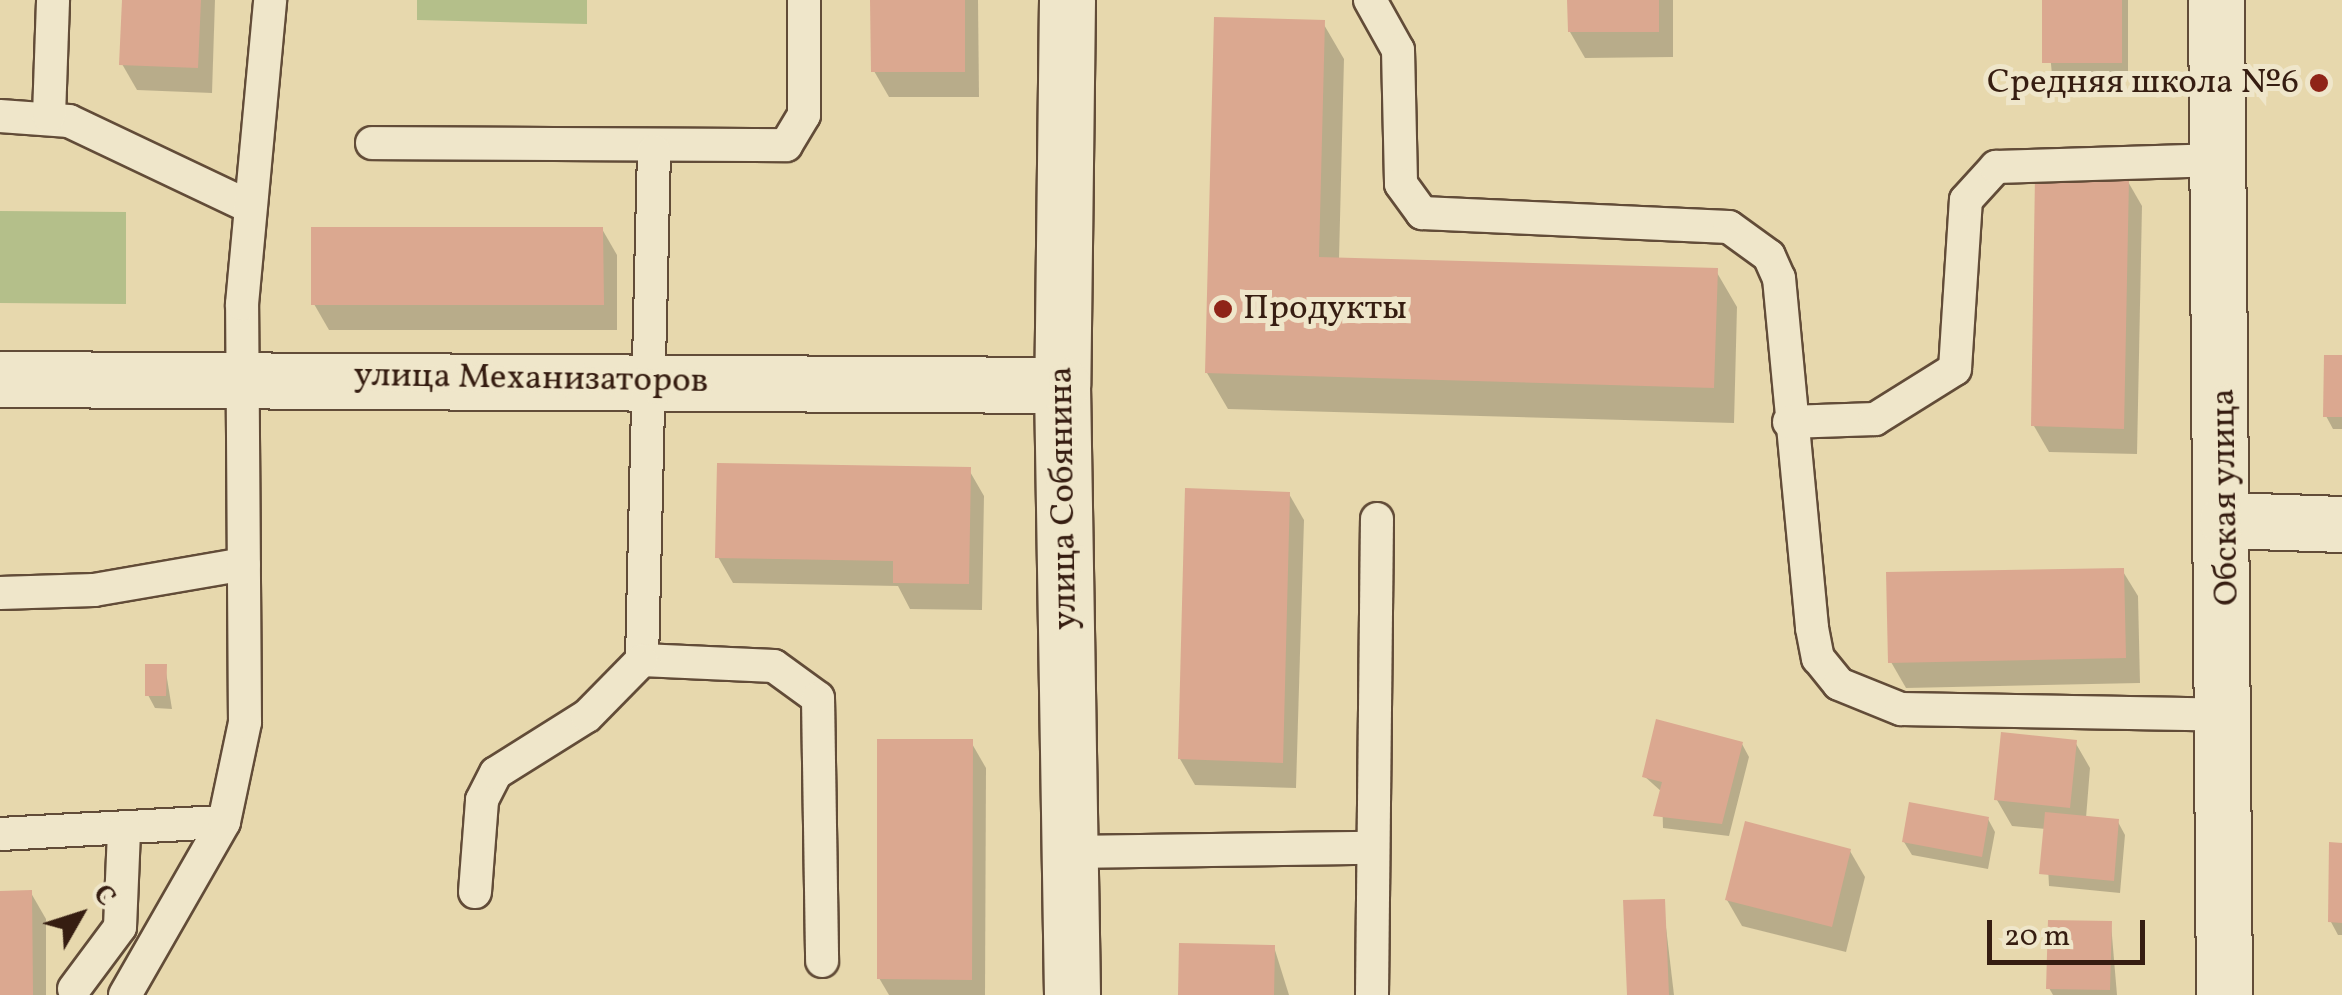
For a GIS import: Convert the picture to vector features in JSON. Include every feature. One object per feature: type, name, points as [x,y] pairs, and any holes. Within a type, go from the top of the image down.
[{"type":"street","name":"улица Собянина","points":[[1067,0],[1062,385],[1072,995]]},
{"type":"street","name":"Обская улица","points":[[2216,0],[2229,715],[2224,995]]},
{"type":"street","name":"улица Механизаторов","points":[[0,379],[242,376],[1062,385]]},
{"type":"street","points":[[2227,520],[2342,524]]},
{"type":"lane","points":[[49,116],[53,0]]},
{"type":"lane","points":[[125,995],[224,822],[245,722],[242,376],[250,208],[270,0]]},
{"type":"lane","points":[[372,143],[654,151],[786,145],[804,115],[804,0]]},
{"type":"lane","points":[[1370,0],[1398,50],[1407,201],[1442,217],[1729,227],[1751,238],[1779,278],[1789,422],[1812,628],[1818,658],[1839,684],[1900,709],[2229,715]]},
{"type":"lane","points":[[0,116],[49,116],[250,208]]},
{"type":"lane","points":[[475,892],[482,800],[496,773],[588,716],[642,660],[654,151]]},
{"type":"lane","points":[[1789,422],[1875,419],[1955,369],[1966,200],[1996,167],[2220,160]]},
{"type":"lane","points":[[1372,995],[1377,518]]},
{"type":"lane","points":[[0,593],[94,590],[244,564]]},
{"type":"lane","points":[[642,660],[774,666],[818,698],[822,961]]},
{"type":"lane","points":[[0,834],[224,822]]},
{"type":"lane","points":[[74,989],[120,928],[124,830]]},
{"type":"lane","points":[[1068,852],[1373,848]]},
{"type":"green space","points":[[417,0],[587,0],[587,24],[417,20]]},
{"type":"green space","points":[[0,211],[126,212],[126,304],[0,303]]},
{"type":"building","points":[[122,0],[201,0],[198,68],[119,65]]},
{"type":"building","points":[[870,0],[965,0],[965,72],[871,72]]},
{"type":"building","points":[[1567,0],[1659,0],[1659,32],[1568,32]]},
{"type":"building","points":[[2042,0],[2122,0],[2122,63],[2042,63]]},
{"type":"building","points":[[1214,17],[1325,20],[1319,257],[1718,268],[1714,388],[1205,373]]},
{"type":"building","points":[[2035,176],[2129,178],[2124,429],[2031,426]]},
{"type":"building","points":[[311,227],[603,227],[604,305],[311,305]]},
{"type":"building","points":[[2324,355],[2342,355],[2342,417],[2323,417]]},
{"type":"building","points":[[717,463],[971,467],[969,584],[893,583],[893,561],[715,558]]},
{"type":"building","points":[[1185,488],[1290,492],[1283,763],[1178,759]]},
{"type":"building","points":[[2124,568],[2126,658],[1888,663],[1886,572]]},
{"type":"building","points":[[145,664],[167,664],[166,696],[145,696]]},
{"type":"building","points":[[1656,719],[1743,742],[1722,824],[1653,816],[1662,782],[1642,777]]},
{"type":"building","points":[[2001,732],[2077,740],[2070,808],[1994,800]]},
{"type":"building","points":[[877,739],[973,739],[972,980],[877,979]]},
{"type":"building","points":[[1909,802],[1989,817],[1982,857],[1902,842]]},
{"type":"building","points":[[2045,812],[2119,819],[2114,881],[2039,874]]},
{"type":"building","points":[[1745,821],[1851,849],[1832,927],[1725,900]]},
{"type":"building","points":[[2329,842],[2342,843],[2342,923],[2328,922]]},
{"type":"building","points":[[32,890],[33,995],[0,995],[0,891]]},
{"type":"building","points":[[1665,899],[1669,995],[1627,995],[1623,900]]},
{"type":"building","points":[[2048,920],[2112,921],[2110,990],[2046,989]]},
{"type":"building","points":[[1179,943],[1275,945],[1274,995],[1178,995]]},
{"type":"place","name":"Средняя школа №6","points":[[2319,83]]},
{"type":"place","name":"Продукты","points":[[1223,309]]}]
